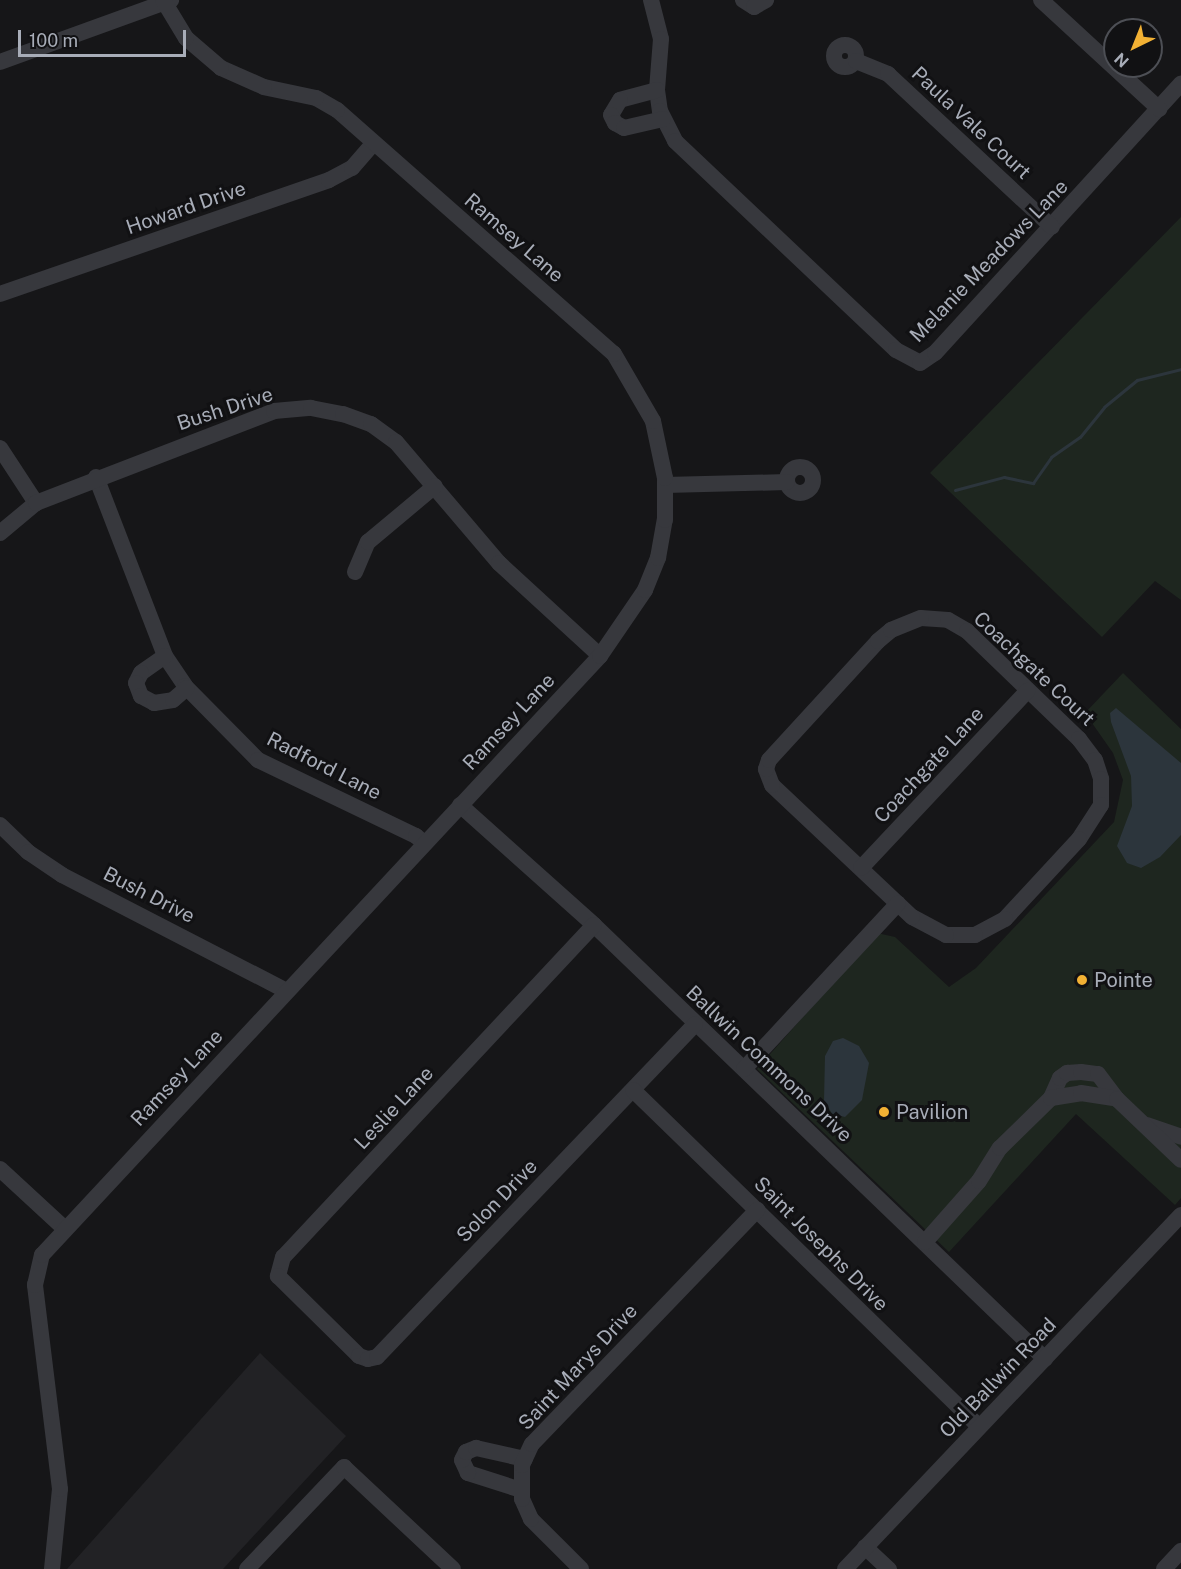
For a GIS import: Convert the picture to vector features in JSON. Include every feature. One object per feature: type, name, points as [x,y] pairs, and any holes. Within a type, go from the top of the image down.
[{"type":"street","points":[[120,18],[134,0]]},
{"type":"street","name":"Melanie Meadows Lane","points":[[651,0],[661,39],[657,90],[663,119],[685,151],[896,350],[920,363],[935,353],[1181,84]]},
{"type":"street","points":[[743,0],[754,7],[766,0]]},
{"type":"street","points":[[1041,0],[1159,109]]},
{"type":"street","points":[[0,62],[166,1]]},
{"type":"street","name":"Ramsey Lane","points":[[52,1569],[60,1480],[34,1285],[42,1255],[64,1228],[600,657],[626,624],[651,575],[662,541],[665,485],[653,421],[614,354],[328,104],[303,93],[248,82],[221,68],[186,38],[166,1]]},
{"type":"street","name":"Paula Vale Court","points":[[856,61],[888,74],[1052,227]]},
{"type":"street","points":[[657,90],[620,100],[611,115],[615,123],[624,128],[663,119]]},
{"type":"street","name":"Howard Drive","points":[[0,294],[329,180],[352,168],[374,143]]},
{"type":"street","name":"Bush Drive","points":[[0,533],[36,503],[96,477],[274,411],[311,408],[370,424],[396,442],[499,563],[600,657]]},
{"type":"street","points":[[0,448],[36,503]]},
{"type":"street","name":"Radford Lane","points":[[96,477],[165,656],[187,688],[258,760],[416,836],[424,843]]},
{"type":"street","points":[[665,485],[787,482]]},
{"type":"street","points":[[355,572],[368,542],[435,486]]},
{"type":"street","name":"Coachgate Court","points":[[921,618],[948,620],[967,631],[1027,692],[1079,739],[1095,760],[1102,793],[1096,818],[1005,919],[989,930],[961,937],[934,932],[898,903],[772,785],[766,769],[769,760],[878,641],[906,622],[921,618]]},
{"type":"street","points":[[165,656],[141,673],[136,682],[141,696],[154,703],[172,700],[187,688]]},
{"type":"street","name":"Coachgate Lane","points":[[861,868],[1027,692]]},
{"type":"street","name":"Ballwin Commons Drive","points":[[460,805],[594,926],[1045,1359]]},
{"type":"street","name":"Bush Drive","points":[[0,825],[28,852],[63,875],[287,991]]},
{"type":"street","points":[[744,1069],[898,903]]},
{"type":"street","name":"Leslie Lane","points":[[324,1320],[278,1276],[283,1257],[594,926]]},
{"type":"street","name":"Solon Drive","points":[[324,1320],[359,1356],[368,1359],[377,1357],[694,1024]]},
{"type":"street","name":"Saint Josephs Drive","points":[[633,1090],[979,1427]]},
{"type":"street","points":[[925,1242],[979,1181],[1000,1148],[1052,1098],[1081,1093],[1117,1099],[1181,1161]]},
{"type":"street","points":[[1143,1124],[1181,1137]]},
{"type":"street","points":[[0,1169],[64,1228]]},
{"type":"street","name":"Saint Marys Drive","points":[[581,1569],[531,1519],[522,1490],[525,1459],[532,1444],[757,1210]]},
{"type":"street","name":"Old Ballwin Road","points":[[845,1569],[1181,1215]]},
{"type":"street","name":"Saint Marys Drive","points":[[522,1490],[468,1473],[462,1460],[466,1452],[476,1448],[525,1459]]},
{"type":"street","points":[[247,1569],[344,1467],[453,1569]]},
{"type":"street","points":[[865,1547],[889,1569]]},
{"type":"street","points":[[1164,1569],[1181,1551]]},
{"type":"shaded area","points":[[1181,217],[1181,600],[1155,581],[1102,637],[930,473]]},
{"type":"shaded area","points":[[1123,673],[1181,729],[1181,1198],[1175,1205],[1076,1114],[949,1252],[757,1069],[877,933],[895,937],[949,987],[976,968],[1114,822],[1123,780],[1113,753],[1085,713]]},
{"type":"shaded area","points":[[1116,708],[1181,763],[1181,835],[1160,857],[1141,868],[1127,863],[1117,846],[1132,806],[1131,776],[1111,722],[1110,713]]},
{"type":"shaded area","points":[[843,1038],[859,1046],[869,1063],[862,1100],[845,1117],[832,1114],[824,1100],[825,1056],[833,1041]]},
{"type":"shaded area","points":[[260,1353],[346,1436],[223,1569],[67,1569]]},
{"type":"waterway","points":[[955,490],[1004,477],[1033,483],[1051,457],[1080,437],[1104,407],[1137,380],[1181,369]]},
{"type":"place","name":"Pointe","points":[[1082,980]]},
{"type":"place","name":"Pavilion","points":[[884,1112]]}]
